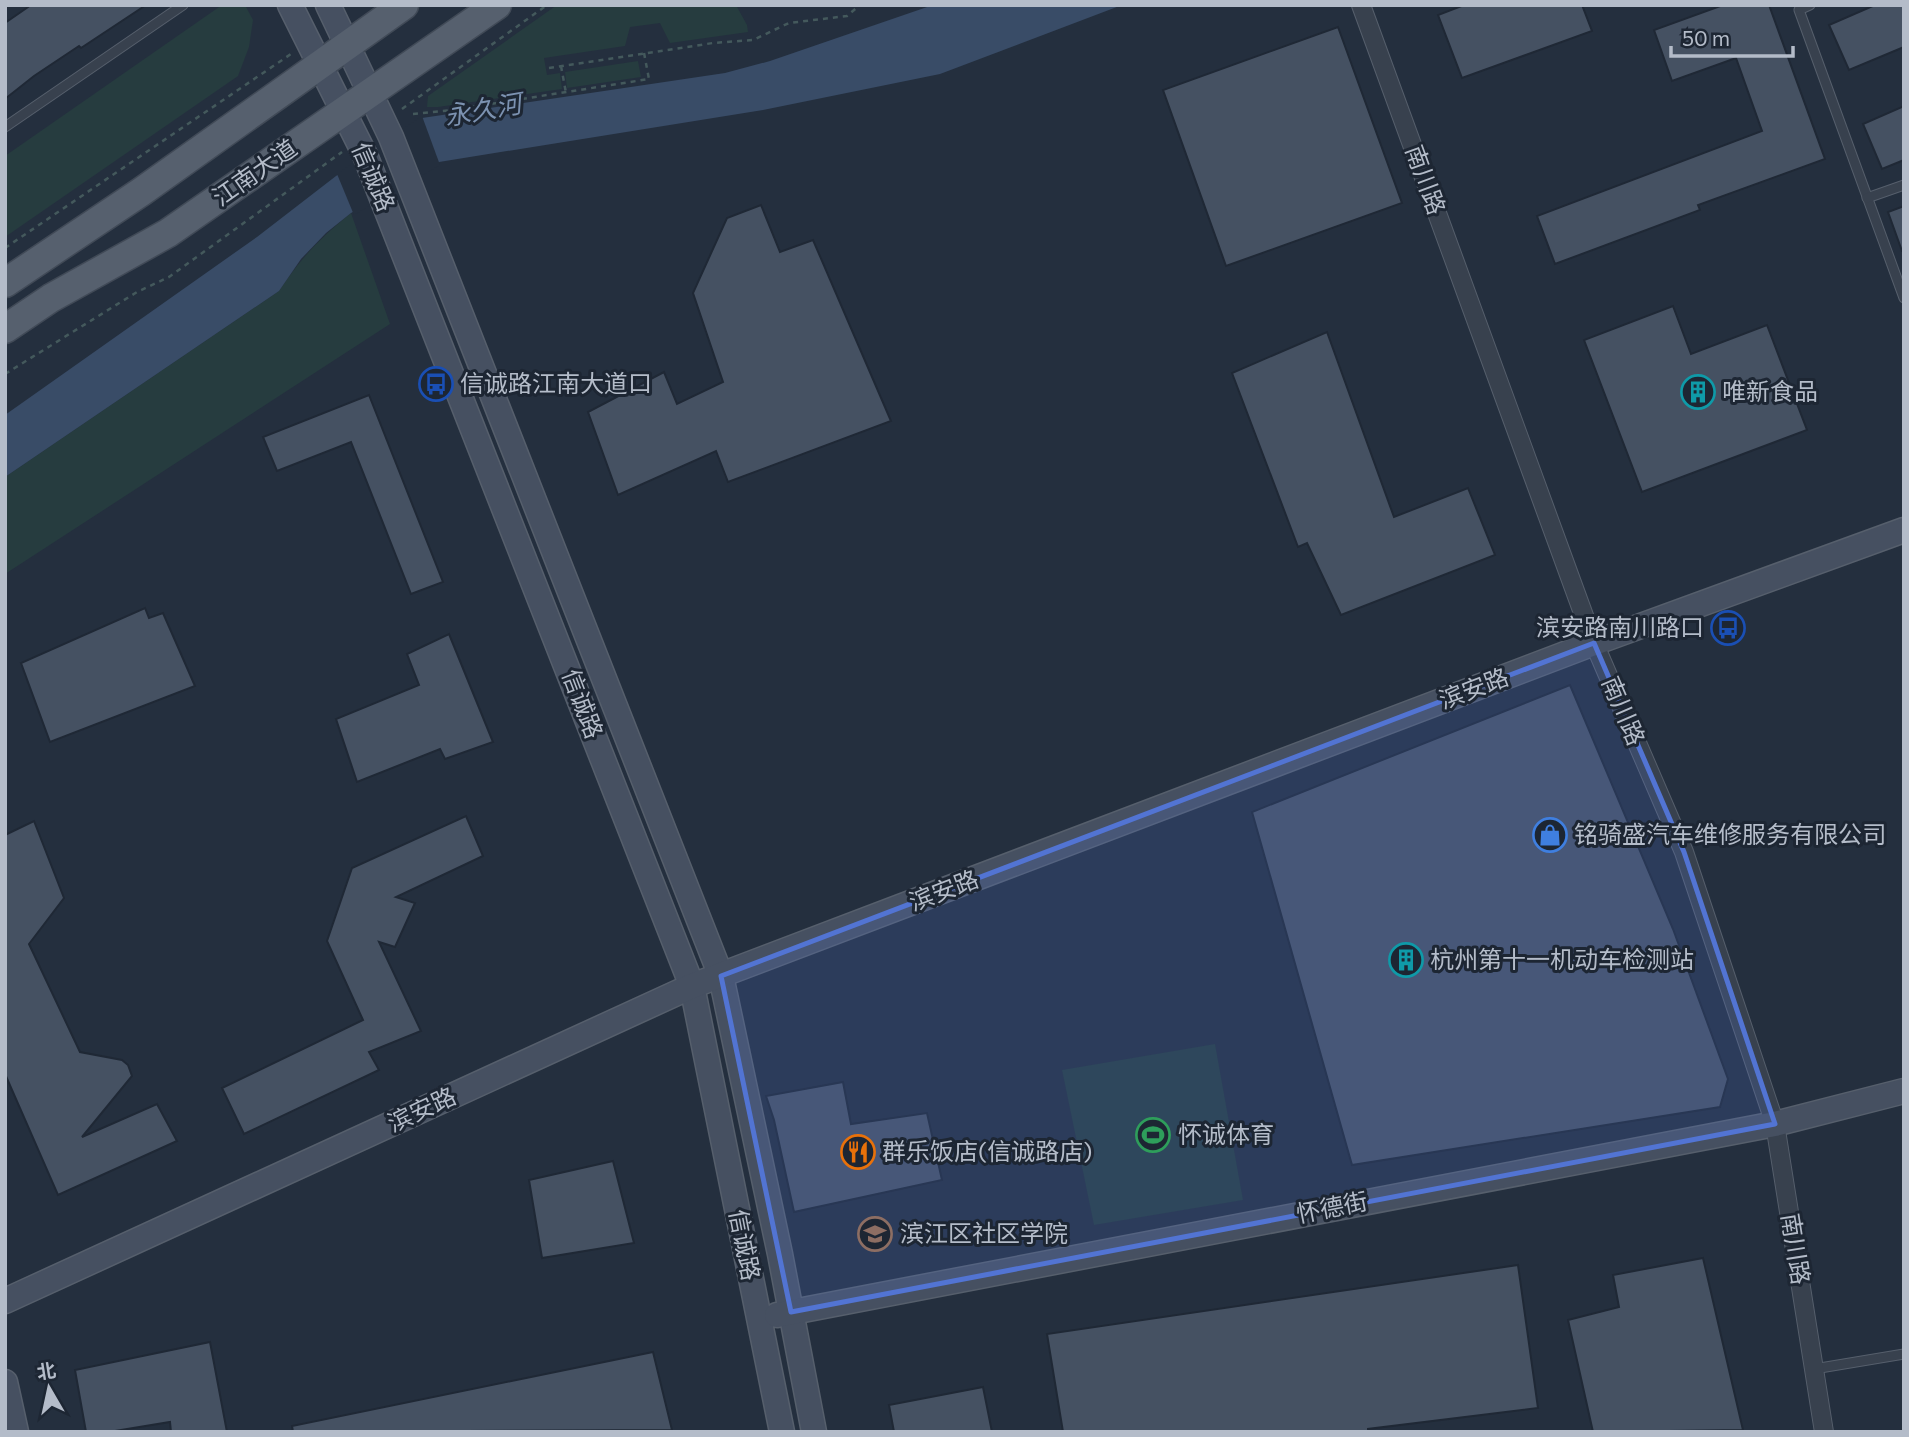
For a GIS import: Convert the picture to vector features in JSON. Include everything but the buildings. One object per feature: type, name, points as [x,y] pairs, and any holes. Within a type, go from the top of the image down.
[{"type":"main road","name":"江南大道","points":[[5,283],[141,192],[314,52],[346,45],[404,5]]},
{"type":"main road","name":"江南大道","points":[[5,329],[51,298],[168,233],[497,5]]},
{"type":"street","name":"信诚路","points":[[290,5],[365,155],[692,986],[782,1432]]},
{"type":"street","name":"信诚路","points":[[328,5],[391,137],[721,976],[814,1432]]},
{"type":"street","name":"南川路","points":[[1361,5],[1594,643],[1684,852],[1775,1124],[1824,1432]]},
{"type":"street","name":"滨安路","points":[[5,1301],[692,986],[1594,643],[1904,530]]},
{"type":"street","name":"怀德街","points":[[759,1318],[1775,1124],[1904,1091]]},
{"type":"street","points":[[5,1382],[16,1432]]},
{"type":"lane","points":[[5,127],[183,5]]},
{"type":"lane","points":[[1810,5],[1799,9],[1904,298]]},
{"type":"lane","points":[[1867,198],[1904,185]]},
{"type":"lane","points":[[1814,1369],[1904,1354]]},
{"type":"path","points":[[549,68],[753,40],[789,23],[847,16],[860,5]]},
{"type":"path","points":[[870,5],[875,5]]},
{"type":"path","points":[[5,248],[274,66],[314,52]]},
{"type":"path","points":[[413,114],[649,79],[644,53]]},
{"type":"path","points":[[562,66],[566,93]]},
{"type":"path","points":[[5,374],[137,292],[169,277],[190,263]]},
{"type":"highlighted area","points":[[1594,643],[1684,852],[1775,1124],[791,1312],[721,976]]},
{"type":"green space","points":[[222,5],[245,5],[253,20],[249,47],[238,76],[5,237],[5,156]]},
{"type":"green space","points":[[557,5],[736,5],[748,32],[670,43],[660,23],[630,27],[625,46],[544,58],[547,75],[560,73],[562,89],[427,107],[428,96]]},
{"type":"green space","points":[[638,61],[641,77],[567,88],[565,72]]},
{"type":"green space","points":[[351,213],[390,324],[5,574],[5,477],[279,291],[312,249]]},
{"type":"green space","name":"怀诚体育","points":[[1215,1044],[1243,1200],[1094,1225],[1062,1070]]},
{"type":"water","name":"永久河","points":[[933,5],[1122,5],[940,74],[763,110],[439,162],[351,213],[326,233],[301,259],[279,291],[5,477],[5,415],[257,237],[336,176],[422,118],[725,73],[770,61]]},
{"type":"pier","points":[[422,116],[440,165],[354,215],[337,174]]},
{"type":"place","name":"信诚路江南大道口","points":[[436,384]]},
{"type":"place","name":"唯新食品","points":[[1698,392]]},
{"type":"place","name":"滨安路南川路口","points":[[1728,628]]},
{"type":"place","name":"铭骑盛汽车维修服务有限公司","points":[[1550,835]]},
{"type":"place","name":"杭州第十一机动车检测站","points":[[1406,960]]},
{"type":"place","name":"怀诚体育","points":[[1153,1135]]},
{"type":"place","name":"群乐饭店(信诚路店)","points":[[858,1152]]},
{"type":"place","name":"滨江区社区学院","points":[[875,1234]]}]
